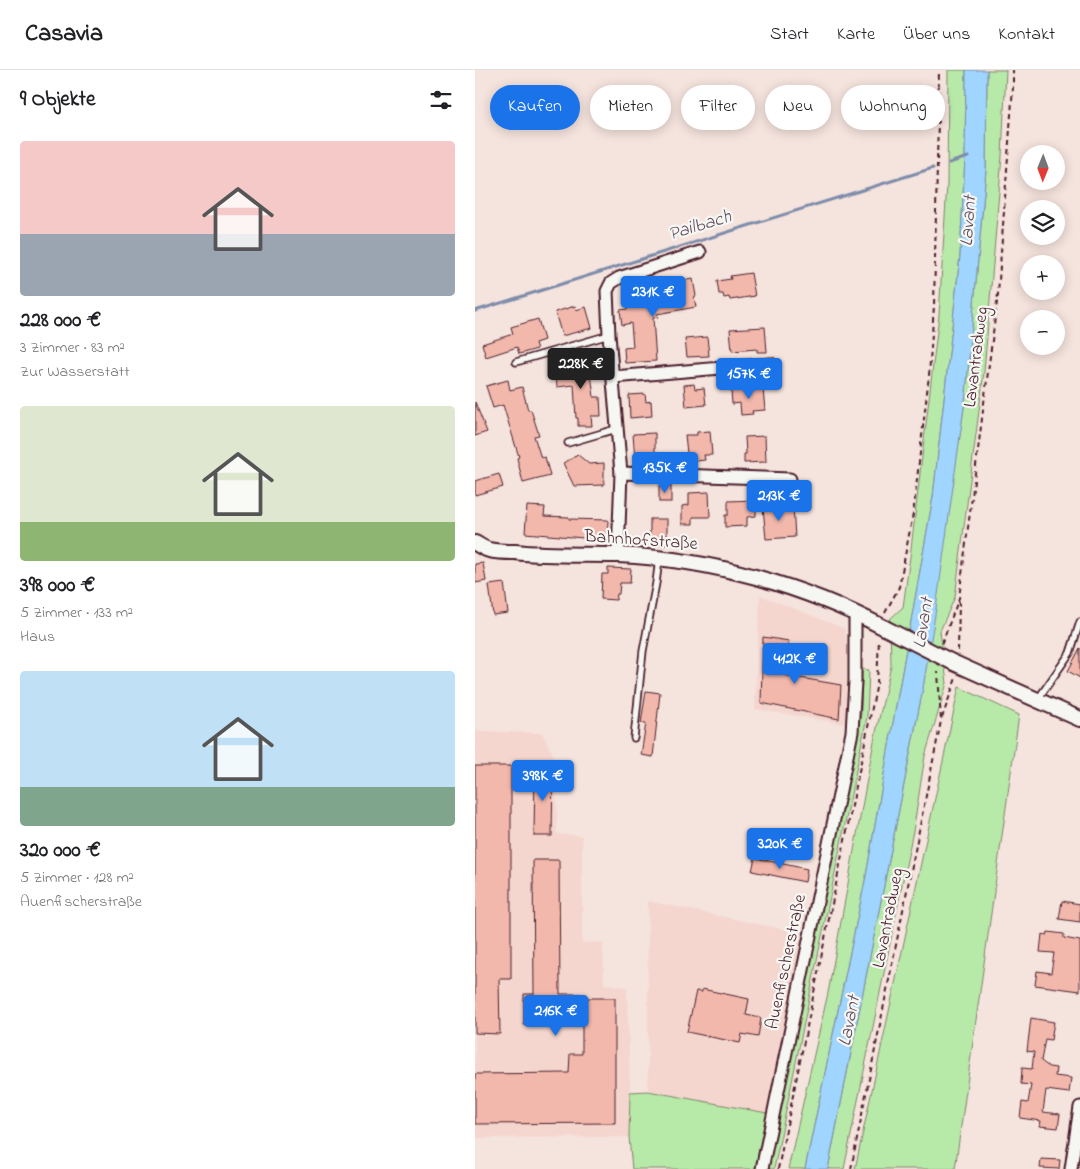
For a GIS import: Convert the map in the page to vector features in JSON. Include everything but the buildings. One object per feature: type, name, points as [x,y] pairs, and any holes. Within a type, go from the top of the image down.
[{"type":"street","points":[[618,555],[621,472],[616,429],[607,291],[611,283],[619,278],[700,252]]},
{"type":"street","points":[[613,377],[771,364]]},
{"type":"street","points":[[621,472],[790,479]]},
{"type":"street","name":"Bahnhofstraße","points":[[475,543],[489,550],[546,555],[618,555],[686,561],[740,573],[810,595],[855,613],[952,662],[1080,719]]},
{"type":"street","name":"Auenfischerstraße","points":[[762,1169],[852,732],[855,681],[855,613]]},
{"type":"street","points":[[1071,1169],[1080,1107]]},
{"type":"lane","points":[[516,362],[609,335]]},
{"type":"lane","points":[[568,443],[616,429]]},
{"type":"lane","points":[[634,738],[643,651],[659,559]]},
{"type":"lane","points":[[1037,700],[1070,653],[1078,637],[1080,622]]},
{"type":"path","name":"Lavantradweg","points":[[942,643],[959,598],[997,304],[1013,70]]},
{"type":"path","name":"Lavantradweg","points":[[851,1169],[941,720],[937,672]]},
{"type":"shaded area","points":[[760,595],[845,629],[848,649],[846,724],[755,709]]},
{"type":"shaded area","points":[[475,731],[542,733],[556,761],[557,834],[582,836],[582,943],[603,942],[604,984],[627,987],[630,1092],[629,1137],[475,1138]]},
{"type":"shaded area","points":[[648,901],[805,934],[767,1113],[648,1091]]},
{"type":"green space","points":[[948,70],[966,70],[965,158],[960,256],[933,497],[866,876],[805,1169],[788,1169],[828,993],[874,741],[891,666],[890,619],[903,607],[939,315],[947,184]]},
{"type":"green space","points":[[987,70],[1006,70],[1002,156],[984,372],[955,597],[940,631],[947,683],[925,756],[914,826],[844,1169],[828,1169],[923,688],[966,393],[986,170]]},
{"type":"green space","points":[[862,669],[869,670],[867,717],[774,1169],[767,1169],[861,714]]},
{"type":"green space","points":[[959,687],[1019,715],[955,1169],[855,1169]]},
{"type":"green space","points":[[648,1091],[767,1113],[756,1169],[632,1169],[629,1137],[630,1092]]},
{"type":"water","name":"Lavant","points":[[966,70],[987,70],[986,170],[966,393],[936,609],[923,688],[828,1169],[805,1169],[866,876],[933,497],[960,256],[965,158]]},
{"type":"waterway","name":"Pailbach","points":[[949,163],[968,157]]},
{"type":"waterway","name":"Pailbach","points":[[475,311],[933,168]]}]
